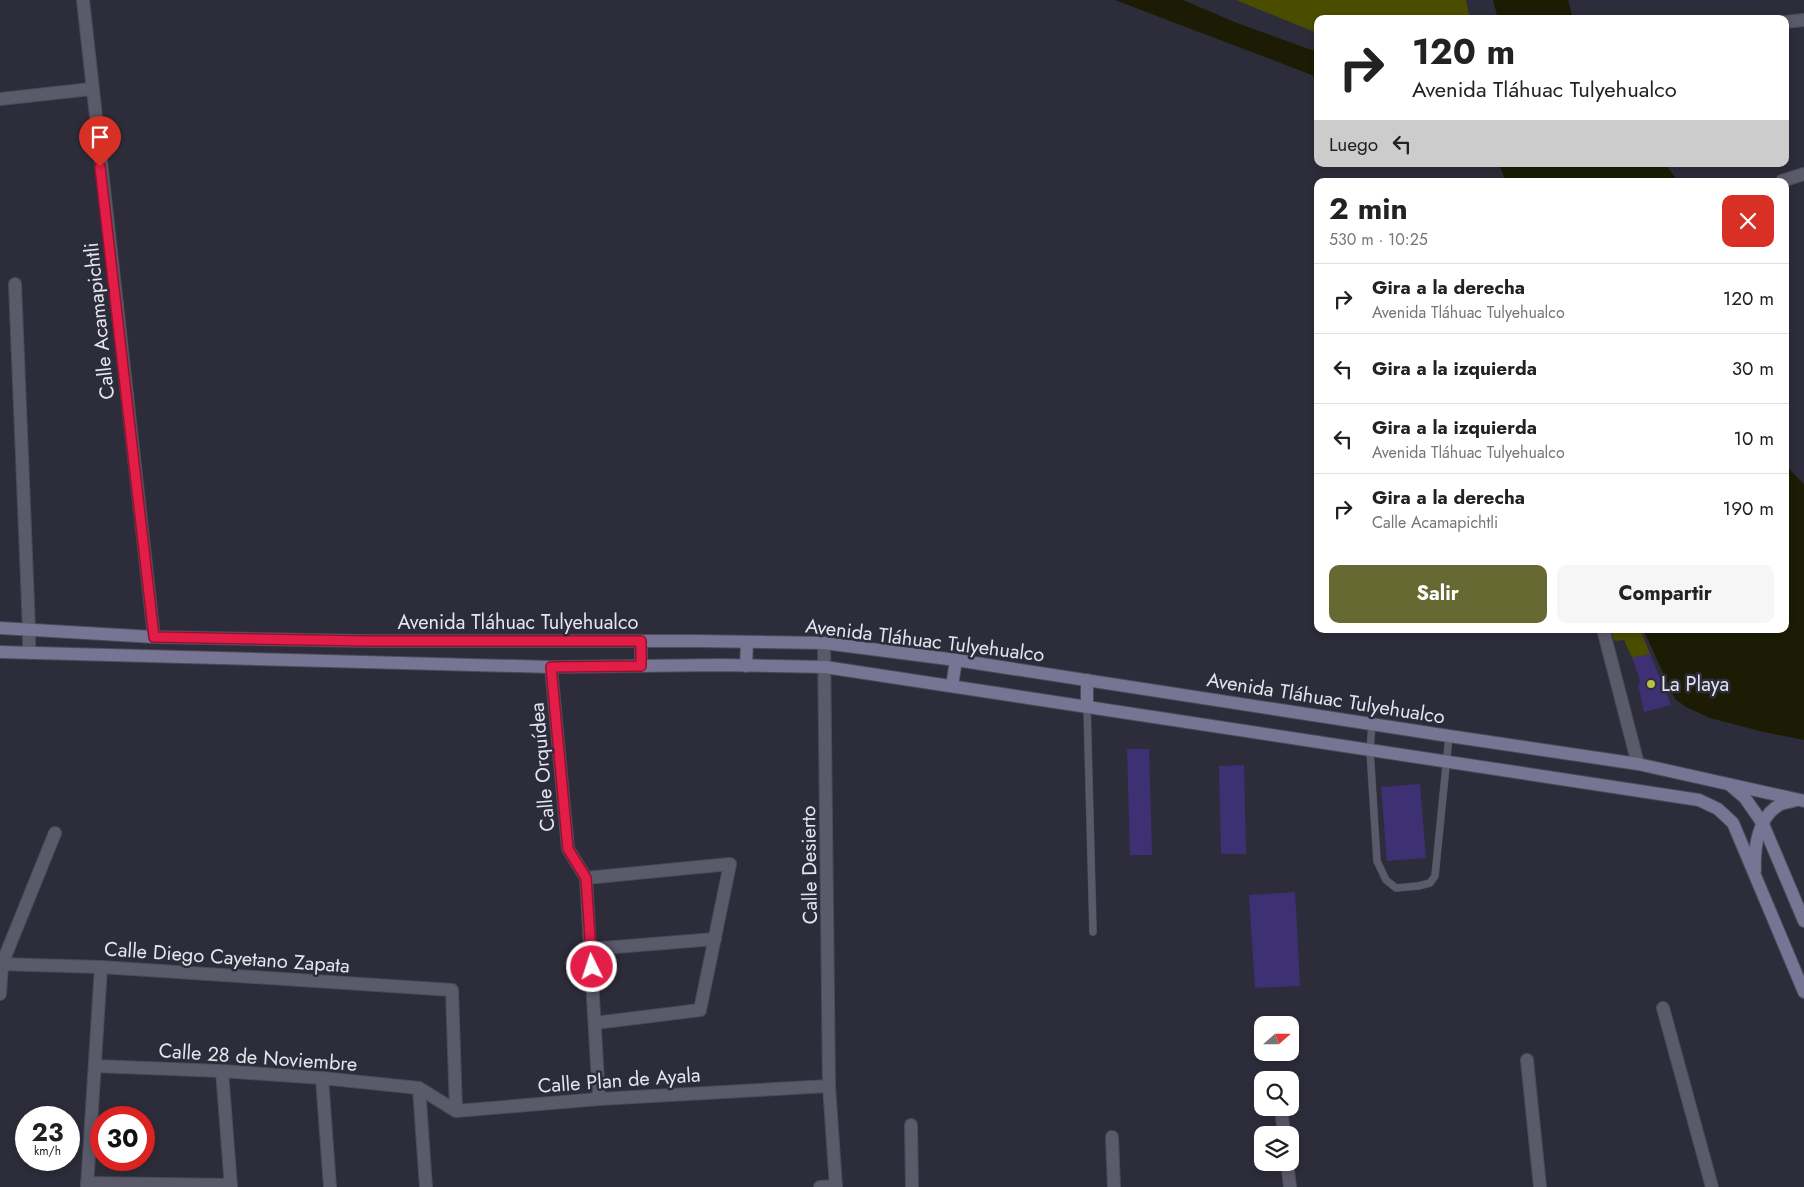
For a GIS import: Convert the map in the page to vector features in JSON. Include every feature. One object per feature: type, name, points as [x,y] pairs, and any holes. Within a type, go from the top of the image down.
[{"type":"main road","name":"Avenida Tláhuac Tulyehualco","points":[[0,628],[154,637],[366,641],[824,643],[956,660],[1638,764],[1801,800]]},
{"type":"main road","points":[[366,641],[367,662]]},
{"type":"main road","points":[[641,641],[641,666]]},
{"type":"main road","points":[[746,666],[747,642]]},
{"type":"main road","name":"Avenida Tláhuac Tulyehualco","points":[[0,652],[551,667],[825,667],[1699,800],[1718,809],[1733,823],[1756,878]]},
{"type":"main road","points":[[952,686],[956,660]]},
{"type":"main road","points":[[1087,706],[1088,680]]},
{"type":"main road","points":[[1729,784],[1745,798],[1763,824],[1804,921]]},
{"type":"main road","points":[[1801,800],[1782,804],[1771,812],[1758,836],[1755,856],[1756,878],[1804,992]]},
{"type":"street","name":"Calle Acamapichtli","points":[[83,0],[91,89],[154,637]]},
{"type":"street","points":[[1789,22],[1804,20]]},
{"type":"street","points":[[0,99],[91,89]]},
{"type":"street","points":[[1789,179],[1804,174]]},
{"type":"street","points":[[15,284],[29,653]]},
{"type":"street","points":[[1604,633],[1638,764]]},
{"type":"street","name":"Calle Desierto","points":[[824,643],[829,1086],[836,1187]]},
{"type":"street","name":"Calle Orquídea","points":[[551,667],[568,849],[586,878],[600,1099]]},
{"type":"street","points":[[0,994],[1,964],[55,833]]},
{"type":"street","points":[[586,878],[730,864],[700,1010],[595,1023]]},
{"type":"street","points":[[590,949],[715,939]]},
{"type":"street","name":"Calle Diego Cayetano Zapata","points":[[1,964],[102,967],[452,990],[456,1111]]},
{"type":"street","points":[[102,967],[87,1185],[231,1186],[222,1071]]},
{"type":"street","points":[[1663,1008],[1712,1187]]},
{"type":"street","points":[[1527,1060],[1540,1187]]},
{"type":"street","name":"Calle 28 de Noviembre","points":[[95,1066],[222,1071],[322,1078],[419,1088]]},
{"type":"street","points":[[322,1078],[330,1187]]},
{"type":"street","name":"Calle Plan de Ayala","points":[[456,1111],[600,1099],[829,1086]]},
{"type":"street","points":[[419,1088],[456,1111]]},
{"type":"street","points":[[419,1088],[426,1187]]},
{"type":"street","points":[[911,1125],[912,1187]]},
{"type":"street","points":[[1112,1137],[1114,1187]]},
{"type":"street","points":[[1288,1171],[1290,1187]]},
{"type":"street","points":[[820,1187],[836,1187]]},
{"type":"lane","points":[[1087,706],[1093,932]]},
{"type":"lane","points":[[1372,724],[1370,750],[1377,861],[1386,880],[1396,888],[1430,883],[1435,876],[1449,736]]},
{"type":"shaded area","points":[[1115,0],[1183,0],[1237,23],[1314,51],[1314,76]]},
{"type":"shaded area","points":[[1236,0],[1466,0],[1469,15],[1314,15],[1314,32]]},
{"type":"shaded area","points":[[1493,0],[1568,0],[1572,15],[1497,15]]},
{"type":"shaded area","points":[[1500,167],[1667,167],[1676,178],[1505,178]]},
{"type":"shaded area","points":[[1789,469],[1804,484],[1804,740],[1710,718],[1686,707],[1675,699],[1645,633],[1789,633]]},
{"type":"shaded area","points":[[1612,633],[1642,633],[1650,654],[1632,658],[1624,640],[1614,641]]},
{"type":"building","name":"La Playa","points":[[1650,654],[1671,705],[1644,712],[1638,684],[1641,683],[1632,658]]},
{"type":"building","points":[[1127,749],[1149,749],[1152,855],[1130,855]]},
{"type":"building","points":[[1244,765],[1246,854],[1221,854],[1219,766]]},
{"type":"building","points":[[1420,784],[1426,858],[1387,861],[1381,787]]},
{"type":"building","points":[[1295,892],[1300,986],[1255,988],[1249,895]]},
{"type":"place","name":"La Playa","points":[[1651,684]]},
{"type":"route","points":[[100,167],[154,637],[366,641],[641,641],[641,666],[551,667],[568,849],[586,878],[592,967]]}]
